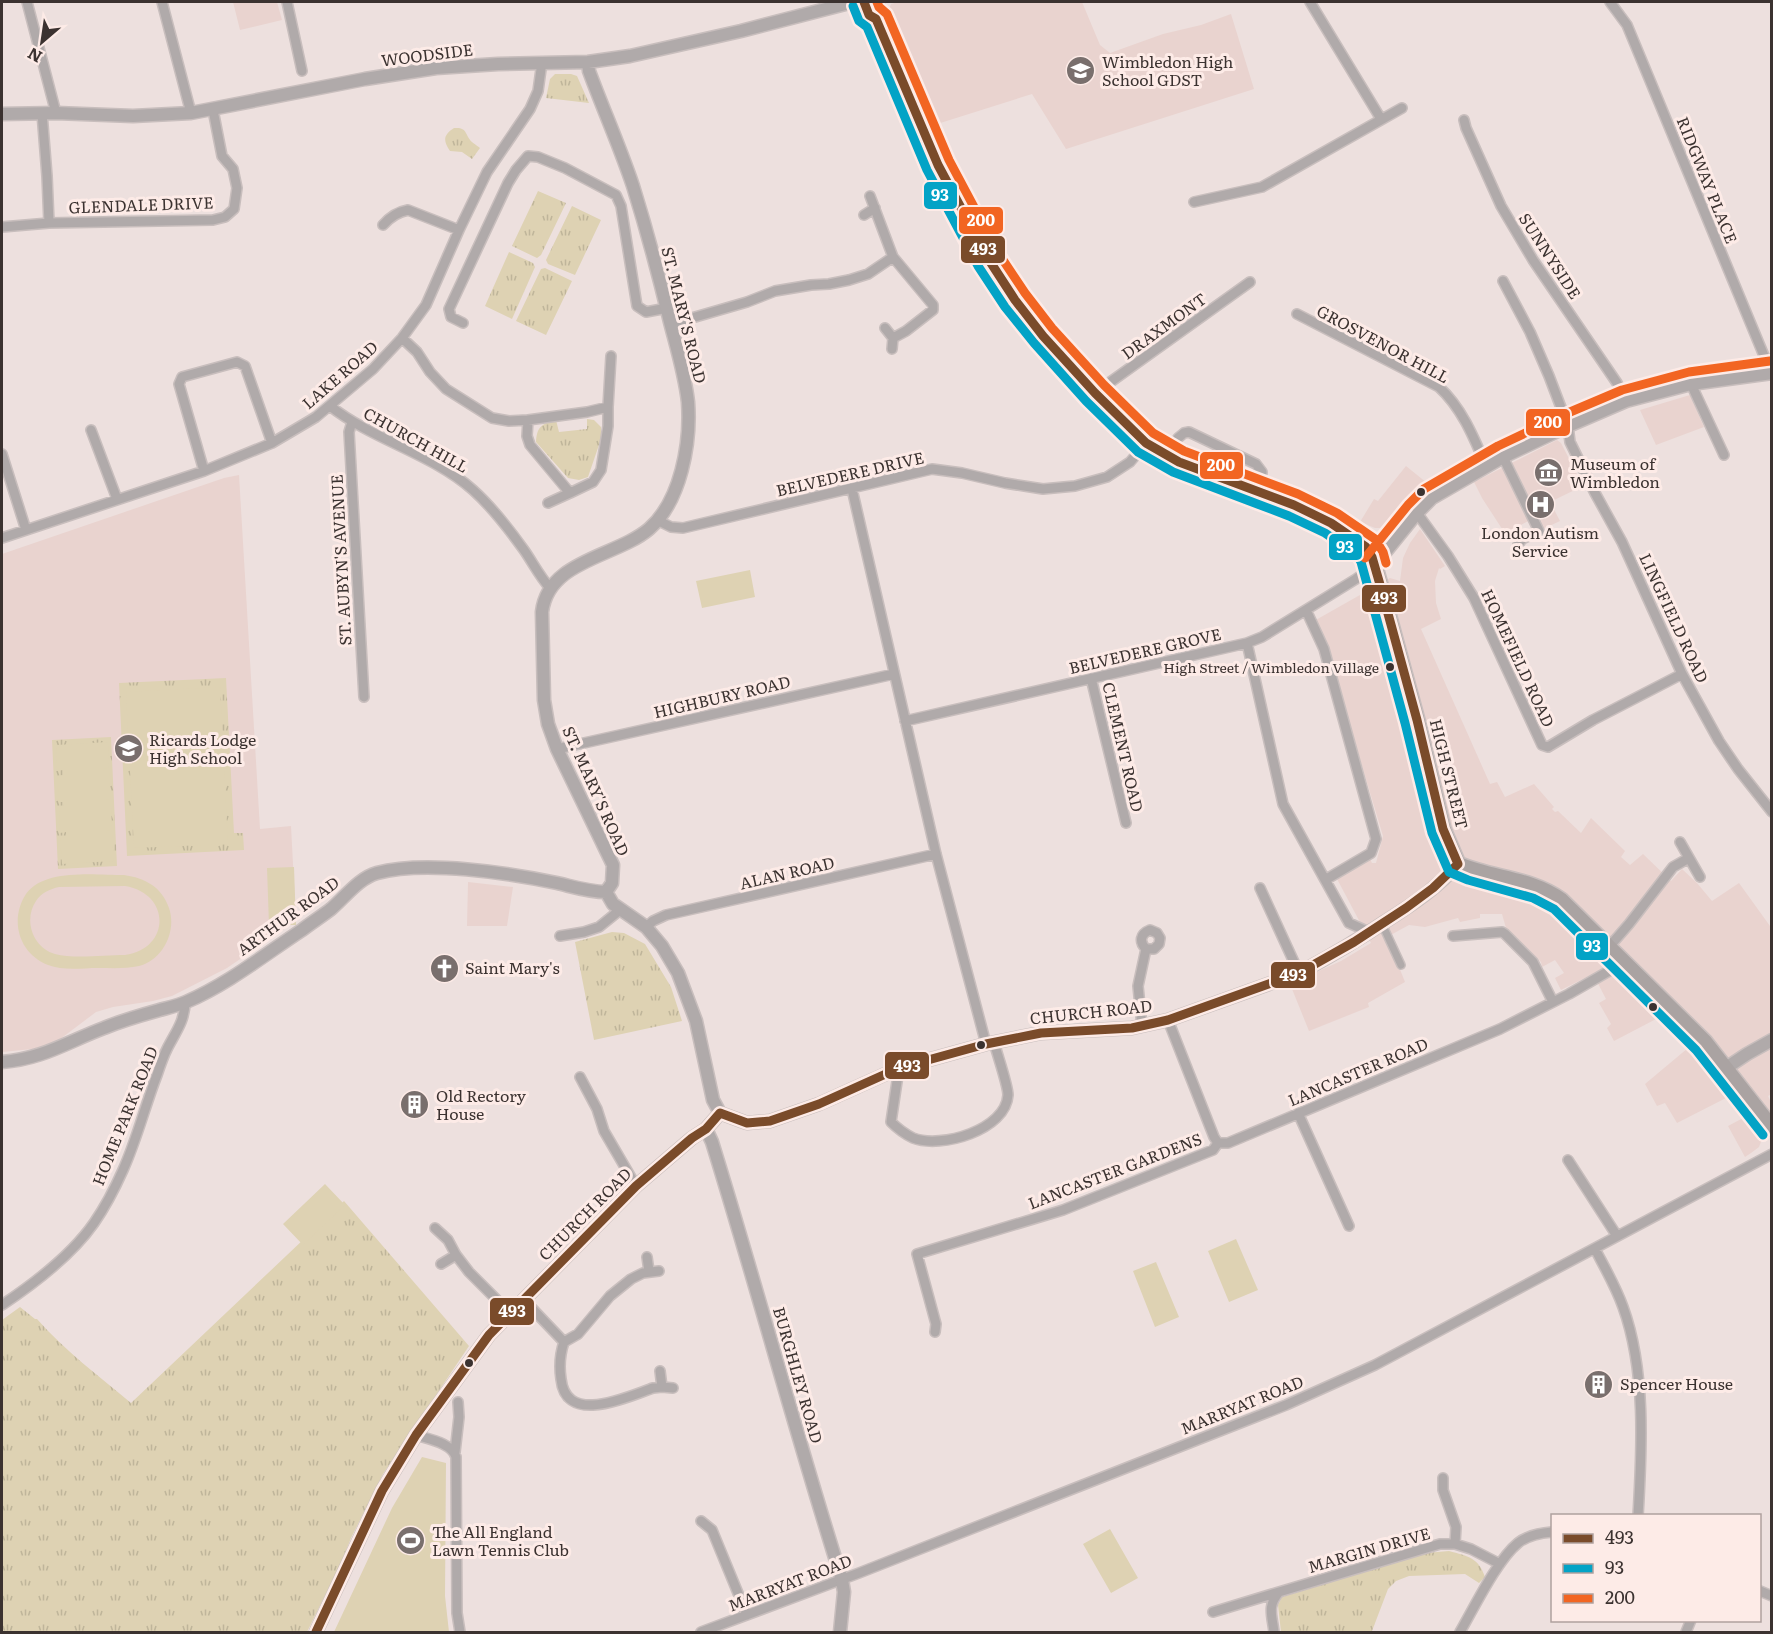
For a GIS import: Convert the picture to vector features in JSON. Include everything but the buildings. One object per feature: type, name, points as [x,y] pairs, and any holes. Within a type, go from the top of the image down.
[{"type":"main road","points":[[864,2],[869,15],[876,19],[879,12],[876,2]]},
{"type":"main road","name":"HIGH STREET","points":[[876,19],[939,165],[989,260],[1015,300],[1043,336],[1095,393],[1146,443],[1179,462],[1294,505],[1331,523],[1366,547],[1374,566],[1417,720],[1443,829],[1458,864]]},
{"type":"main road","points":[[1458,864],[1493,876],[1522,881],[1545,890],[1561,900],[1689,1025],[1726,1068],[1772,1128]]},
{"type":"street","points":[[27,2],[56,113]]},
{"type":"street","points":[[162,2],[192,113]]},
{"type":"street","points":[[287,2],[302,71]]},
{"type":"street","name":"WOODSIDE","points":[[2,114],[56,113],[133,116],[192,113],[365,79],[436,68],[542,62],[588,62],[630,56],[730,34],[853,2]]},
{"type":"street","points":[[1310,2],[1381,119]]},
{"type":"street","name":"RIDGWAY PLACE","points":[[1610,2],[1627,25],[1771,374]]},
{"type":"street","name":"LAKE ROAD","points":[[2,538],[204,471],[272,443],[316,417],[373,369],[402,338],[426,304],[487,172],[530,109],[538,91],[542,62]]},
{"type":"street","name":"ST. MARY'S ROAD","points":[[588,62],[589,71],[632,184],[667,308],[688,402],[687,445],[684,461],[675,488],[657,520],[640,535],[567,573],[550,588],[543,602],[544,700],[548,724],[557,749],[613,865],[612,883],[606,892]]},
{"type":"street","points":[[1194,202],[1262,187],[1402,108]]},
{"type":"street","name":"GLENDALE DRIVE","points":[[2,227],[49,223],[213,220],[225,217],[234,209],[237,188],[233,170],[222,156],[213,110]]},
{"type":"street","points":[[42,113],[49,223]]},
{"type":"street","name":"SUNNYSIDE","points":[[1464,120],[1501,206],[1533,260],[1617,383],[1626,401]]},
{"type":"street","points":[[463,323],[451,317],[450,309],[508,183],[528,156],[538,157],[565,168],[616,195],[621,206],[637,306],[646,312],[667,308]]},
{"type":"street","points":[[870,196],[893,257],[933,305],[933,310],[893,338]]},
{"type":"street","points":[[864,215],[874,208]]},
{"type":"street","points":[[382,225],[399,212],[408,210],[459,230]]},
{"type":"street","points":[[671,324],[747,302],[775,291],[849,280],[868,274],[893,257]]},
{"type":"street","name":"LINGFIELD ROAD","points":[[1503,281],[1530,332],[1568,426],[1570,442],[1622,542],[1682,674],[1719,741],[1772,812]]},
{"type":"street","name":"DRAXMONT","points":[[1095,393],[1250,282]]},
{"type":"street","name":"GROSVENOR HILL","points":[[1297,314],[1439,387],[1450,398],[1467,424],[1486,466]]},
{"type":"street","points":[[885,328],[893,338],[892,349]]},
{"type":"street","points":[[402,338],[417,352],[430,372],[446,389],[492,418],[509,421],[528,420],[608,407]]},
{"type":"street","points":[[548,503],[592,482],[601,470],[609,426],[611,356]]},
{"type":"street","points":[[204,471],[179,384],[182,377],[237,362],[244,366],[272,443]]},
{"type":"street","points":[[1374,566],[1432,498],[1486,466],[1568,426],[1626,401],[1691,384],[1771,374]]},
{"type":"street","points":[[1691,384],[1724,455]]},
{"type":"street","name":"CHURCH HILL","points":[[330,406],[352,422],[458,478],[473,490],[511,533],[550,588]]},
{"type":"street","points":[[528,420],[527,436],[530,445],[570,492]]},
{"type":"street","name":"ST. AUBYN'S AVENUE","points":[[352,422],[349,432],[364,697]]},
{"type":"street","points":[[91,430],[117,499]]},
{"type":"street","points":[[1178,438],[1189,432],[1256,465],[1262,472],[1260,492]]},
{"type":"street","name":"BELVEDERE DRIVE","points":[[657,520],[671,527],[683,528],[932,470],[962,473],[1043,489],[1075,486],[1107,477],[1130,462],[1146,443]]},
{"type":"street","points":[[2,454],[26,530]]},
{"type":"street","points":[[1503,458],[1539,531],[1520,541],[1519,549]]},
{"type":"street","points":[[852,489],[936,854],[1008,1097],[999,1115],[989,1125],[960,1137],[936,1141],[914,1138],[891,1122],[898,1068]]},
{"type":"street","name":"HOMEFIELD ROAD","points":[[1417,513],[1474,598],[1542,745],[1545,747],[1682,674]]},
{"type":"street","name":"BELVEDERE GROVE","points":[[905,721],[1247,643],[1262,637],[1374,566]]},
{"type":"street","points":[[1306,610],[1324,649],[1376,839],[1371,853],[1325,880]]},
{"type":"street","points":[[1247,643],[1283,804],[1349,923],[1369,932]]},
{"type":"street","name":"HIGHBURY ROAD","points":[[557,749],[894,674]]},
{"type":"street","name":"CLEMENT ROAD","points":[[1091,678],[1126,823]]},
{"type":"street","points":[[1680,842],[1700,877]]},
{"type":"street","name":"ALAN ROAD","points":[[646,927],[666,915],[936,854]]},
{"type":"street","points":[[1609,947],[1673,867],[1689,858]]},
{"type":"street","name":"CHURCH ROAD","points":[[316,1632],[382,1491],[416,1435],[489,1335],[636,1186],[692,1138],[706,1129],[720,1113],[747,1123],[770,1121],[819,1104],[898,1068],[990,1042],[1041,1033],[1132,1028],[1168,1020],[1299,973],[1382,924],[1435,888],[1458,864]]},
{"type":"street","name":"ARTHUR ROAD","points":[[2,1062],[22,1060],[52,1051],[124,1020],[185,1002],[253,964],[331,909],[360,883],[375,874],[423,868],[483,872],[593,892],[606,892]]},
{"type":"street","points":[[1260,888],[1299,973]]},
{"type":"street","points":[[606,892],[613,904],[646,927],[669,958],[682,983],[696,1021],[713,1100],[720,1113]]},
{"type":"street","points":[[560,936],[599,927],[620,910]]},
{"type":"street","points":[[1382,924],[1401,964]]},
{"type":"street","points":[[1453,936],[1505,933],[1533,962],[1553,1002]]},
{"type":"street","points":[[1142,1026],[1138,986],[1146,949]]},
{"type":"street","name":"LANCASTER ROAD","points":[[1218,1143],[1228,1143],[1500,1029],[1616,967],[1626,964]]},
{"type":"street","name":"HOME PARK ROAD","points":[[2,1305],[41,1276],[74,1247],[94,1223],[108,1200],[123,1170],[166,1051],[182,1022],[185,1002]]},
{"type":"street","points":[[1168,1020],[1218,1143]]},
{"type":"street","points":[[1726,1068],[1772,1040]]},
{"type":"street","points":[[580,1077],[597,1109],[604,1131],[636,1186]]},
{"type":"street","points":[[1298,1113],[1349,1226]]},
{"type":"street","name":"BURGHLEY ROAD","points":[[706,1129],[745,1249],[842,1580],[844,1592],[840,1632]]},
{"type":"street","name":"LANCASTER GARDENS","points":[[917,1254],[1063,1210],[1213,1150],[1218,1143]]},
{"type":"street","name":"MARRYAT ROAD","points":[[701,1632],[842,1580],[1316,1392],[1375,1365],[1772,1154]]},
{"type":"street","points":[[1568,1160],[1617,1236]]},
{"type":"street","points":[[435,1228],[448,1240],[469,1272],[510,1312]]},
{"type":"street","points":[[914,1242],[936,1324],[935,1332]]},
{"type":"street","points":[[1595,1249],[1623,1307],[1636,1366],[1641,1427],[1638,1514]]},
{"type":"street","points":[[441,1264],[456,1255]]},
{"type":"street","points":[[647,1257],[648,1271]]},
{"type":"street","points":[[659,1270],[648,1271],[631,1279],[610,1296],[578,1334],[564,1342],[561,1350],[561,1382],[565,1394],[582,1404],[602,1405],[662,1387],[673,1388]]},
{"type":"street","points":[[523,1299],[564,1342]]},
{"type":"street","points":[[660,1371],[662,1387]]},
{"type":"street","points":[[458,1402],[459,1417],[455,1452],[457,1464],[457,1613],[460,1632]]},
{"type":"street","points":[[416,1435],[455,1452]]},
{"type":"street","points":[[1443,1478],[1443,1490],[1456,1527],[1455,1544]]},
{"type":"street","points":[[701,1521],[712,1530],[747,1615]]},
{"type":"street","points":[[1460,1632],[1508,1553],[1519,1542],[1534,1534],[1551,1532]]},
{"type":"street","name":"MARGIN DRIVE","points":[[1213,1612],[1440,1544],[1455,1544],[1472,1549],[1500,1564]]},
{"type":"street","points":[[1274,1632],[1272,1600],[1279,1592]]},
{"type":"shaded area","points":[[233,2],[277,2],[282,20],[240,30]]},
{"type":"shaded area","name":"Wimbledon High School GDST","points":[[898,2],[1082,2],[1100,45],[1110,53],[1163,34],[1201,25],[1231,14],[1254,89],[1066,149],[1032,94],[934,125],[889,9],[891,4]]},
{"type":"shaded area","points":[[1690,395],[1704,427],[1656,445],[1640,410]]},
{"type":"shaded area","points":[[1557,440],[1561,443],[1583,486],[1550,502],[1560,521],[1543,529],[1536,517],[1506,535],[1474,482]]},
{"type":"shaded area","points":[[1406,466],[1427,483],[1389,524],[1375,528],[1360,522],[1374,499],[1378,501]]},
{"type":"shaded area","name":"Ricards Lodge High School","points":[[239,475],[260,829],[291,826],[296,921],[227,968],[172,996],[96,1012],[55,1043],[43,1048],[2,1052],[2,554],[224,478]]},
{"type":"shaded area","points":[[1420,529],[1445,566],[1439,568],[1435,581],[1436,603],[1441,619],[1421,629],[1490,784],[1497,782],[1505,797],[1534,784],[1554,807],[1552,809],[1555,812],[1558,811],[1581,833],[1591,818],[1625,851],[1621,857],[1630,865],[1643,854],[1671,881],[1682,869],[1712,901],[1739,883],[1771,925],[1772,1094],[1768,1096],[1771,1102],[1771,1133],[1762,1139],[1759,1147],[1745,1157],[1728,1126],[1745,1117],[1728,1097],[1677,1123],[1665,1103],[1657,1106],[1645,1084],[1688,1048],[1658,1018],[1614,1041],[1607,1028],[1611,1024],[1599,1003],[1606,999],[1593,974],[1561,990],[1555,978],[1564,973],[1555,960],[1542,967],[1541,962],[1506,928],[1502,914],[1480,914],[1480,918],[1460,922],[1458,918],[1425,927],[1409,925],[1387,937],[1405,982],[1368,1003],[1369,1007],[1309,1031],[1290,984],[1341,961],[1371,943],[1336,877],[1370,859],[1372,863],[1376,863],[1383,836],[1324,639],[1314,621],[1390,578],[1400,581],[1403,558]]},
{"type":"shaded area","points":[[468,882],[513,887],[507,926],[467,926]]},
{"type":"green space","points":[[555,74],[577,76],[589,103],[546,98],[550,79]]},
{"type":"green space","points":[[454,128],[464,130],[472,142],[480,148],[472,159],[462,152],[450,151],[445,141],[448,133]]},
{"type":"green space","points":[[538,191],[566,203],[541,255],[537,258],[512,246]]},
{"type":"green space","points":[[572,206],[601,220],[575,275],[548,264],[546,260]]},
{"type":"green space","points":[[509,252],[533,263],[535,267],[512,319],[485,306]]},
{"type":"green space","points":[[545,268],[572,281],[546,335],[516,321],[541,269]]},
{"type":"green space","points":[[587,419],[594,420],[601,427],[601,439],[588,477],[579,480],[568,478],[536,442],[537,433],[543,425],[556,420],[559,432],[587,429]]},
{"type":"green space","points":[[750,570],[755,597],[702,608],[696,581]]},
{"type":"green space","points":[[226,678],[234,833],[243,833],[244,850],[127,856],[119,683]]},
{"type":"green space","points":[[220,687],[228,844],[134,848],[126,692]]},
{"type":"green space","points":[[111,737],[117,866],[58,869],[52,740]]},
{"type":"green space","points":[[108,742],[109,768],[103,769],[104,773],[109,773],[111,799],[105,800],[105,804],[111,804],[112,830],[106,831],[107,835],[112,835],[114,861],[62,864],[60,838],[66,837],[66,832],[60,833],[59,807],[64,806],[64,802],[59,802],[57,776],[63,775],[63,770],[57,771],[56,745]]},
{"type":"green space","points":[[294,867],[296,925],[269,925],[267,868]]},
{"type":"green space","points":[[71,875],[124,875],[152,885],[162,894],[169,908],[171,926],[169,935],[155,958],[148,963],[129,968],[66,969],[48,965],[30,953],[20,935],[18,915],[26,894],[34,886],[45,880]],"holes":[[[125,886],[140,891],[151,899],[158,910],[160,921],[151,943],[140,951],[125,955],[80,957],[55,954],[41,946],[32,932],[30,925],[32,908],[40,896],[52,889]]]},
{"type":"green space","points":[[612,932],[624,933],[645,944],[671,987],[682,1021],[594,1040],[575,942]]},
{"type":"green space","points":[[325,1184],[345,1205],[303,1245],[283,1224]]},
{"type":"green space","points":[[344,1201],[469,1346],[383,1474],[307,1632],[2,1632],[2,1320],[20,1307],[37,1319],[71,1353],[131,1403]]},
{"type":"green space","points":[[1236,1239],[1258,1290],[1229,1302],[1208,1251]]},
{"type":"green space","points":[[1156,1262],[1179,1317],[1155,1327],[1133,1271]]},
{"type":"green space","name":"The All England Lawn Tennis Club","points":[[422,1457],[446,1463],[445,1596],[449,1632],[334,1632],[392,1508]]},
{"type":"green space","points":[[1110,1529],[1138,1578],[1111,1593],[1083,1544]]},
{"type":"green space","points":[[1449,1551],[1472,1559],[1480,1566],[1485,1577],[1479,1583],[1465,1574],[1409,1576],[1396,1581],[1388,1589],[1372,1631],[1369,1632],[1281,1632],[1278,1605],[1282,1597],[1426,1553]]},
{"type":"transit line","name":"493","points":[[864,2],[869,15],[876,19],[938,165],[989,260],[1015,300],[1043,336],[1095,393],[1146,443],[1179,462],[1294,505],[1331,523],[1366,547],[1372,557],[1381,588],[1417,720],[1443,829],[1458,864]]},
{"type":"transit line","name":"200","points":[[877,2],[887,14],[949,160],[999,254],[1052,328],[1104,385],[1153,433],[1184,451],[1298,494],[1337,513],[1375,539],[1383,552],[1386,563]]},
{"type":"transit line","name":"93","points":[[853,6],[859,21],[867,27],[927,170],[978,266],[1005,307],[1086,401],[1138,452],[1173,472],[1289,516],[1325,533],[1357,555],[1361,562],[1405,723],[1432,833],[1449,872],[1468,880],[1533,898],[1554,909],[1696,1050],[1763,1135]]},
{"type":"transit line","name":"200","points":[[1365,558],[1424,489],[1498,446],[1622,390],[1689,372],[1770,361]]},
{"type":"transit line","name":"493","points":[[720,1113],[747,1123],[770,1121],[819,1104],[899,1068],[986,1044],[1041,1033],[1132,1028],[1168,1020],[1299,973],[1354,942],[1406,908],[1433,888],[1458,864]]},
{"type":"transit line","name":"493","points":[[316,1632],[382,1491],[416,1435],[489,1335],[636,1186],[692,1138],[706,1129],[720,1113]]},
{"type":"place","name":"Wimbledon High School GDST","points":[[1081,71]]},
{"type":"place","name":"Museum of Wimbledon","points":[[1549,473]]},
{"type":"place","name":"London Autism Service","points":[[1540,505]]},
{"type":"place","name":"High Street / Wimbledon Village","points":[[1390,667]]},
{"type":"place","name":"Ricards Lodge High School","points":[[128,749]]},
{"type":"place","name":"Saint Mary's","points":[[444,968]]},
{"type":"place","name":"Old Rectory House","points":[[415,1105]]},
{"type":"place","name":"Spencer House","points":[[1599,1384]]},
{"type":"place","name":"The All England Lawn Tennis Club","points":[[411,1541]]}]
